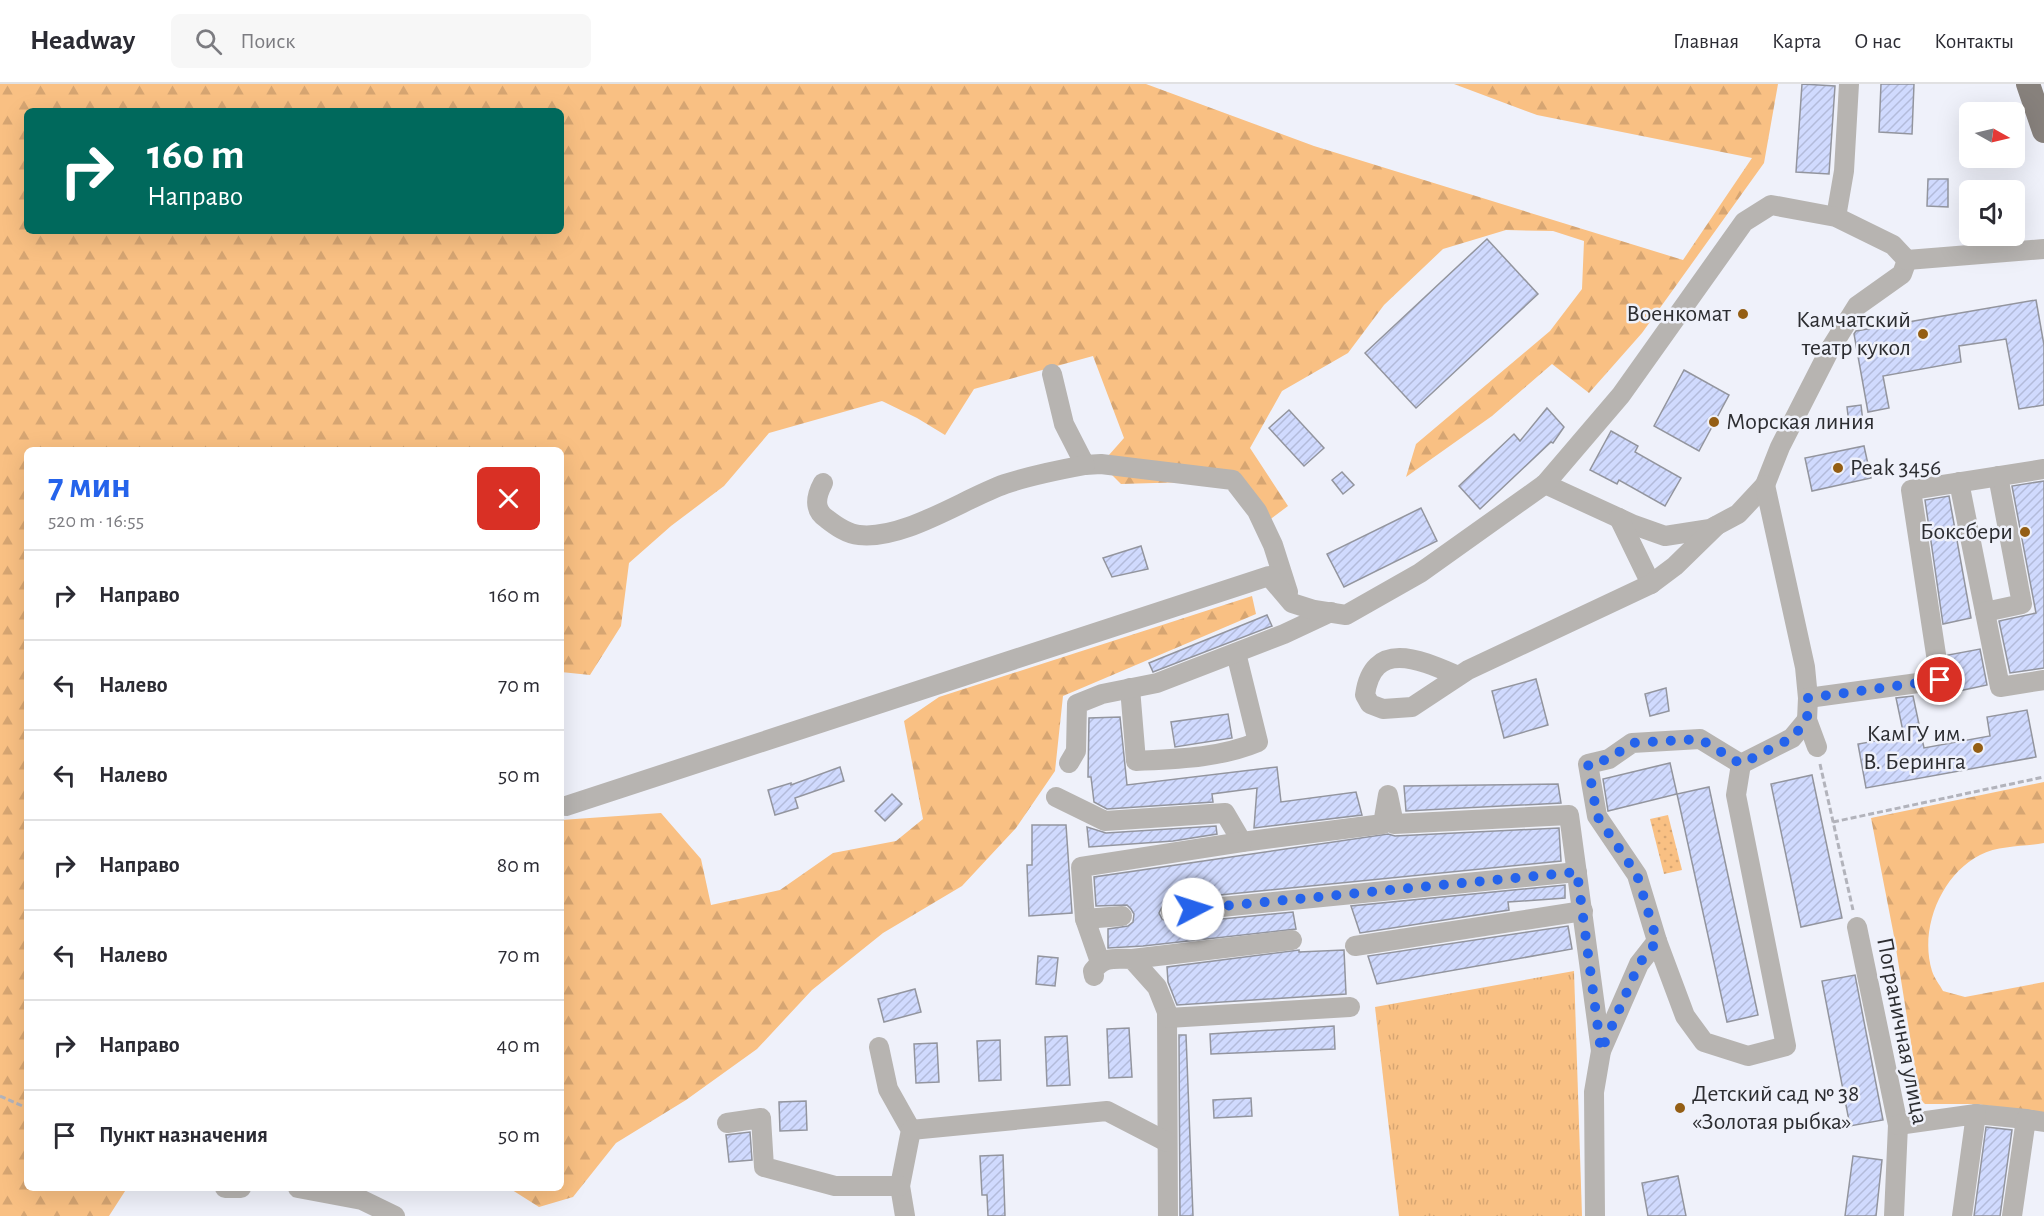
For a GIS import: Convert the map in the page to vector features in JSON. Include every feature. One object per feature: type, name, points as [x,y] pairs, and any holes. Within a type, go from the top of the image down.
[{"type":"main road","points":[[2028,84],[2044,131]]},
{"type":"street","points":[[1836,217],[1844,171],[1849,84]]},
{"type":"street","points":[[566,806],[1269,576],[1292,603],[1346,615],[1420,573],[1545,484],[1621,395],[1744,222],[1771,205],[1836,217],[1893,245],[1907,260]]},
{"type":"street","points":[[1907,260],[2044,249]]},
{"type":"street","points":[[1545,484],[1665,536],[1710,529],[1738,514],[1765,485],[1780,447],[1829,351],[1857,306],[1902,274],[1907,260]]},
{"type":"street","points":[[1052,374],[1065,424],[1085,465]]},
{"type":"street","points":[[823,483],[816,504],[821,515],[850,533],[868,535],[925,521],[988,490],[1031,475],[1085,465],[1101,464],[1233,480],[1257,511],[1273,545],[1292,603]]},
{"type":"street","points":[[1808,698],[1941,687],[1911,490],[2044,469]]},
{"type":"street","points":[[1985,612],[2022,604],[1998,476]]},
{"type":"street","points":[[1959,482],[2000,687],[2044,680]]},
{"type":"street","points":[[1765,485],[1803,656],[1808,698],[1807,720],[1817,747]]},
{"type":"street","points":[[1619,518],[1652,584]]},
{"type":"street","points":[[1458,676],[1652,584],[1675,566],[1716,526]]},
{"type":"street","points":[[1069,763],[1076,751],[1077,704],[1102,694],[1157,682],[1284,634],[1331,612]]},
{"type":"street","points":[[1130,688],[1136,761],[1179,759],[1237,751],[1258,742],[1236,652]]},
{"type":"street","points":[[1741,764],[1792,738],[1807,720]]},
{"type":"street","points":[[1700,739],[1741,764],[1736,795],[1785,1046],[1748,1056],[1704,1042],[1686,1016],[1657,941],[1637,875],[1597,816],[1588,764],[1609,759],[1632,743],[1700,739]]},
{"type":"street","points":[[1292,940],[1132,959],[1108,959],[1097,969],[1085,919],[1081,867],[1242,842],[1383,824],[1388,795],[1394,824],[1569,815],[1601,1051]]},
{"type":"street","points":[[1056,797],[1105,821],[1225,813],[1242,842]]},
{"type":"street","points":[[1171,912],[1577,872]]},
{"type":"street","points":[[1355,946],[1582,911]]},
{"type":"street","points":[[1085,919],[1122,916]]},
{"type":"street","name":"Пограничная улица","points":[[1857,927],[1898,1125],[1894,1216]]},
{"type":"street","points":[[1595,1216],[1594,1092],[1601,1051],[1639,964],[1657,941]]},
{"type":"street","points":[[1132,959],[1157,987],[1168,1018],[1168,1216]]},
{"type":"street","points":[[1168,1018],[1350,1007]]},
{"type":"street","points":[[879,1047],[888,1089],[911,1130],[900,1186],[905,1216]]},
{"type":"street","points":[[911,1130],[1107,1112],[1167,1142]]},
{"type":"street","points":[[1962,1216],[1976,1114]]},
{"type":"street","points":[[1898,1125],[1976,1114],[2035,1120],[2012,1216]]},
{"type":"street","points":[[727,1123],[761,1118],[764,1167],[836,1186],[900,1186]]},
{"type":"street","points":[[314,1191],[362,1200],[395,1216]]},
{"type":"path","points":[[1817,747],[1857,927]]},
{"type":"path","points":[[1833,822],[2044,777]]},
{"type":"path","points":[[0,1096],[24,1107]]},
{"type":"green space","points":[[0,84],[1146,84],[1314,146],[1683,260],[1752,158],[1537,115],[1454,84],[1778,84],[1764,163],[1642,333],[1589,393],[1552,364],[1492,416],[1406,477],[1416,444],[1550,331],[1582,289],[1584,241],[1553,231],[1506,230],[1443,249],[1384,305],[1348,353],[1282,391],[1250,448],[1288,506],[1268,521],[1222,481],[1121,484],[1101,464],[1124,438],[1093,356],[974,389],[945,435],[882,401],[769,433],[724,486],[671,526],[629,563],[621,626],[590,675],[564,672],[564,447],[24,447],[24,1191],[125,1191],[109,1216],[0,1216]]},
{"type":"green space","points":[[1252,596],[1256,614],[1063,696],[1055,771],[1016,828],[962,886],[883,933],[812,990],[757,1049],[686,1100],[616,1143],[573,1197],[539,1207],[514,1191],[564,1191],[564,820],[661,813],[701,859],[711,905],[780,890],[833,853],[896,841],[923,819],[904,721],[939,697]]},
{"type":"green space","points":[[2044,782],[2044,843],[1995,849],[1966,864],[1944,889],[1936,905],[1931,921],[1929,955],[1932,971],[1943,991],[1965,997],[2044,982],[2044,1113],[1976,1104],[1925,1104],[1920,1099],[1894,936],[1871,818]]},
{"type":"green space","points":[[1668,815],[1682,870],[1664,874],[1650,819]]},
{"type":"green space","points":[[1574,971],[1582,1216],[1399,1216],[1375,1007]]},
{"type":"building","points":[[1802,84],[1835,86],[1829,174],[1796,172]]},
{"type":"building","points":[[1881,84],[1914,84],[1912,134],[1879,132]]},
{"type":"building","points":[[1928,179],[1948,179],[1948,207],[1927,206]]},
{"type":"building","points":[[1487,239],[1538,294],[1416,408],[1365,353]]},
{"type":"building","points":[[2036,300],[2044,345],[2044,405],[2019,409],[2006,339],[1959,346],[1961,362],[1883,376],[1889,408],[1868,412],[1854,334],[1856,331]]},
{"type":"building","points":[[1684,370],[1729,395],[1699,451],[1654,426]]},
{"type":"building","points":[[1861,405],[1863,422],[1849,424],[1847,407]]},
{"type":"building","points":[[1547,408],[1564,427],[1553,443],[1551,442],[1480,509],[1459,486],[1514,434],[1520,441]]},
{"type":"building","points":[[1289,410],[1324,448],[1304,466],[1269,428]]},
{"type":"building","points":[[1611,431],[1638,446],[1635,452],[1681,478],[1665,506],[1619,480],[1617,484],[1590,470]]},
{"type":"building","name":"Peak 3456","points":[[1864,446],[1871,478],[1812,491],[1805,458]]},
{"type":"building","points":[[1342,472],[1354,485],[1343,494],[1332,480]]},
{"type":"building","points":[[2044,481],[2044,668],[2010,673],[1999,621],[2036,613],[2012,486]]},
{"type":"building","points":[[1949,496],[1971,618],[1943,624],[1925,500]]},
{"type":"building","points":[[1421,508],[1437,541],[1344,587],[1327,554]]},
{"type":"building","points":[[1141,546],[1148,569],[1112,577],[1103,558]]},
{"type":"building","points":[[1267,615],[1272,626],[1153,672],[1149,663]]},
{"type":"building","points":[[1980,649],[1987,685],[1954,692],[1948,655]]},
{"type":"building","points":[[1536,679],[1548,725],[1504,738],[1492,691]]},
{"type":"building","points":[[1666,688],[1669,711],[1650,716],[1645,694]]},
{"type":"building","name":"КамГУ им. В. Беринга","points":[[1913,696],[1924,748],[1990,736],[1987,717],[2027,710],[2036,757],[1866,788],[1858,744],[1904,736],[1896,698]]},
{"type":"building","points":[[1228,714],[1232,738],[1175,747],[1171,722]]},
{"type":"building","points":[[1120,717],[1127,785],[1277,767],[1281,802],[1356,792],[1362,815],[1254,828],[1257,788],[1212,794],[1213,802],[1107,809],[1094,802],[1091,777],[1088,777],[1089,718]]},
{"type":"building","points":[[1670,763],[1677,794],[1608,811],[1603,779]]},
{"type":"building","points":[[840,767],[844,781],[795,798],[798,808],[775,815],[768,790],[791,783],[791,785]]},
{"type":"building","points":[[1812,775],[1842,918],[1801,927],[1771,784]]},
{"type":"building","points":[[1558,784],[1561,803],[1406,811],[1404,786]]},
{"type":"building","points":[[1709,787],[1758,1015],[1727,1022],[1677,794]]},
{"type":"building","points":[[892,794],[902,804],[885,821],[875,811]]},
{"type":"building","points":[[1032,825],[1066,825],[1072,913],[1029,916],[1027,865],[1032,865]]},
{"type":"building","points":[[1216,826],[1217,834],[1173,841],[1089,847],[1087,827],[1106,833]]},
{"type":"building","points":[[1559,828],[1561,861],[1170,900],[1164,903],[1159,913],[1162,919],[1172,924],[1293,912],[1296,929],[1108,948],[1108,929],[1128,926],[1133,922],[1134,914],[1127,905],[1096,906],[1094,877],[1388,834],[1395,836]]},
{"type":"building","points":[[1565,885],[1565,898],[1508,902],[1509,910],[1360,933],[1351,906]]},
{"type":"building","points":[[1568,926],[1572,949],[1377,984],[1368,956]]},
{"type":"building","points":[[1299,950],[1299,952],[1344,950],[1346,994],[1177,1005],[1168,982],[1167,967]]},
{"type":"building","points":[[1038,956],[1058,958],[1055,986],[1036,984]]},
{"type":"building","points":[[1855,975],[1883,1120],[1850,1126],[1822,981]]},
{"type":"building","points":[[915,989],[921,1012],[884,1022],[878,999]]},
{"type":"building","points":[[1334,1026],[1335,1049],[1211,1054],[1210,1034]]},
{"type":"building","points":[[1129,1028],[1132,1077],[1109,1078],[1107,1029]]},
{"type":"building","points":[[1179,1035],[1186,1035],[1193,1216],[1180,1216]]},
{"type":"building","points":[[1067,1036],[1070,1085],[1047,1086],[1045,1037]]},
{"type":"building","points":[[1000,1040],[1001,1080],[979,1081],[977,1041]]},
{"type":"building","points":[[937,1043],[939,1082],[916,1083],[914,1044]]},
{"type":"building","points":[[1251,1098],[1252,1116],[1214,1118],[1213,1100]]},
{"type":"building","points":[[806,1101],[807,1130],[780,1131],[779,1102]]},
{"type":"building","points":[[1986,1127],[2012,1130],[2000,1216],[1974,1216]]},
{"type":"building","points":[[750,1132],[752,1160],[729,1162],[726,1135]]},
{"type":"building","points":[[1003,1155],[1005,1216],[988,1216],[987,1195],[982,1195],[980,1156]]},
{"type":"building","points":[[1853,1156],[1882,1160],[1876,1216],[1845,1216]]},
{"type":"building","points":[[1678,1176],[1686,1216],[1648,1216],[1642,1183]]},
{"type":"place","name":"Военкомат","points":[[1743,314]]},
{"type":"place","name":"Камчатский театр кукол","points":[[1923,334]]},
{"type":"place","name":"Морская линия","points":[[1714,422]]},
{"type":"place","name":"Peak 3456","points":[[1838,468]]},
{"type":"place","name":"Боксбери","points":[[2025,532]]},
{"type":"place","name":"КамГУ им. В. Беринга","points":[[1978,748]]},
{"type":"place","name":"Детский сад № 38 «Золотая рыбка»","points":[[1680,1108]]},
{"type":"route","points":[[1193,909],[1577,872],[1601,1051],[1639,964],[1657,941],[1637,875],[1597,816],[1588,764],[1609,759],[1632,743],[1700,739],[1741,764],[1792,738],[1807,720],[1808,698],[1940,680]]}]
